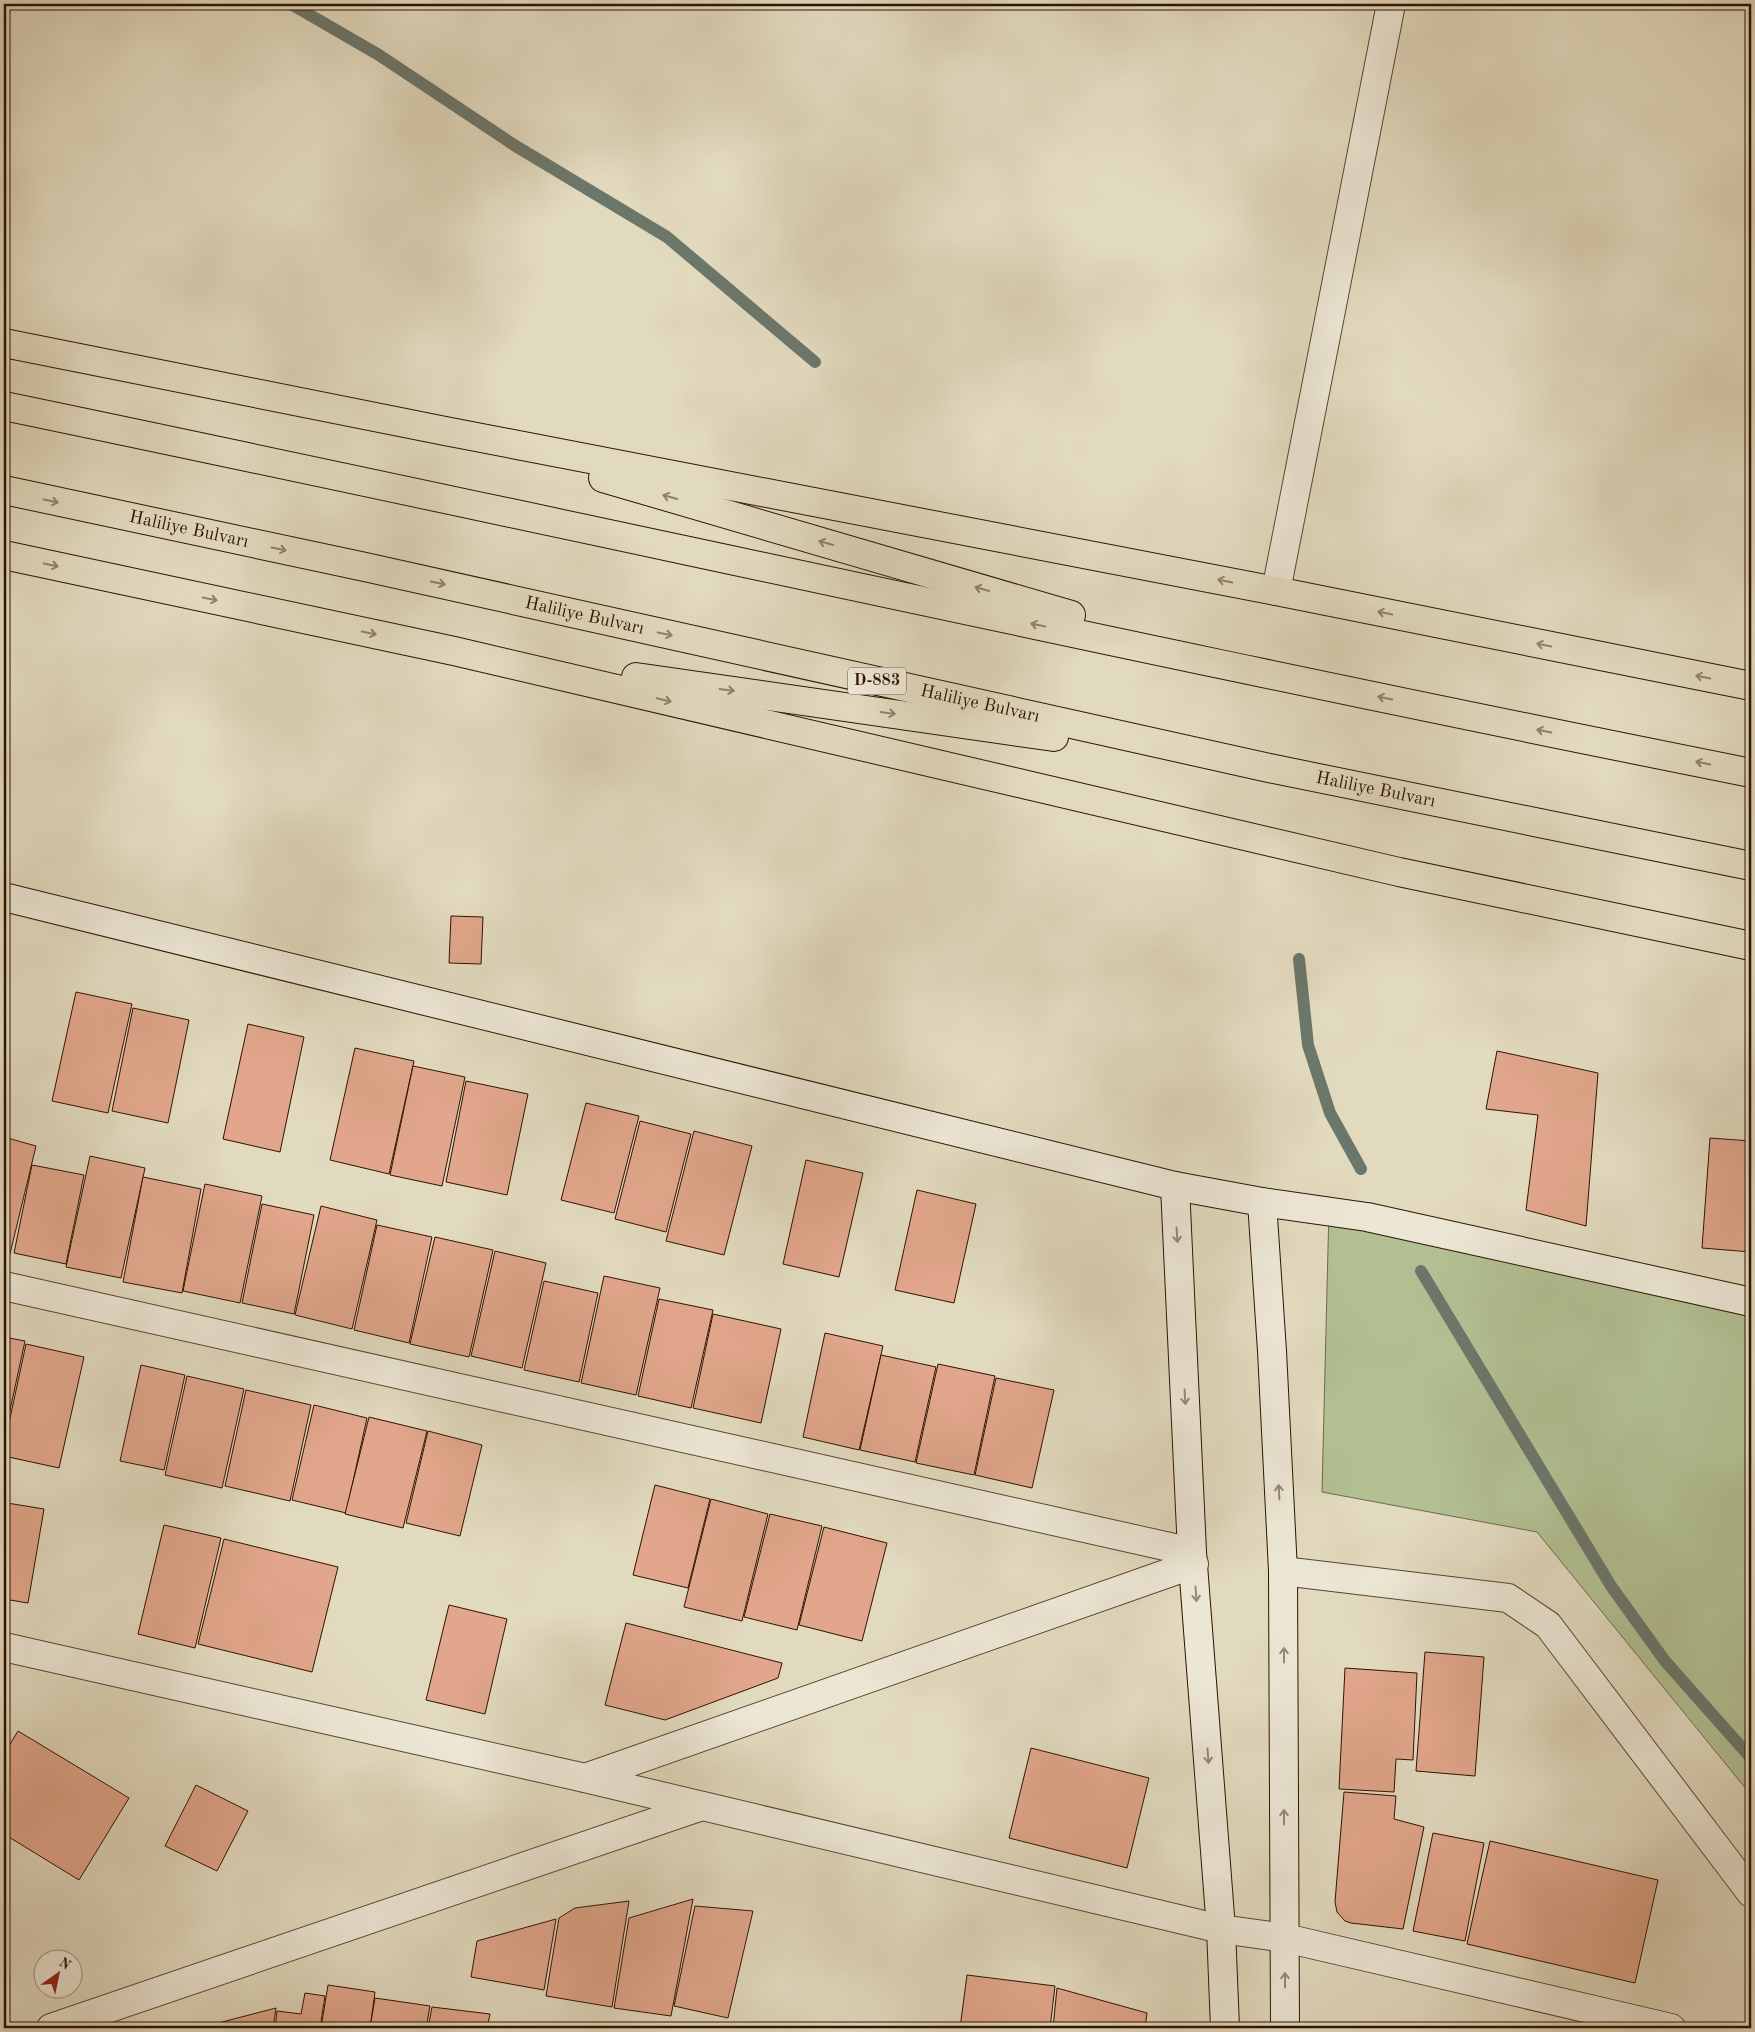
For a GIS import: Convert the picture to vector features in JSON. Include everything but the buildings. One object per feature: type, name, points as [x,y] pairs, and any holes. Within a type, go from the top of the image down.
[{"type":"highway","points":[[4,343],[445,432],[1276,591],[1751,686]]},
{"type":"highway","points":[[4,406],[1281,677],[1751,773]]},
{"type":"highway","points":[[445,432],[1281,677]]},
{"type":"highway","name":"Haliliye Bulvarı","points":[[4,490],[374,569],[1269,768],[1751,866]]},
{"type":"highway","points":[[4,555],[454,651],[1399,872],[1751,946]]},
{"type":"highway","points":[[454,651],[1269,768]]},
{"type":"street","points":[[1276,591],[1391,4]]},
{"type":"street","points":[[4,896],[1175,1186],[1262,1202],[1367,1217],[1751,1302]]},
{"type":"street","points":[[1175,1186],[1193,1558],[1221,1929],[1225,2028]]},
{"type":"street","points":[[1262,1202],[1272,1351],[1283,1571],[1285,2028]]},
{"type":"street","points":[[4,1286],[1193,1558]]},
{"type":"street","points":[[584,1778],[1193,1558]]},
{"type":"street","points":[[1283,1571],[1508,1598],[1548,1625],[1751,1892]]},
{"type":"street","points":[[4,1647],[584,1778],[1221,1929],[1285,1938],[1671,2028]]},
{"type":"street","points":[[51,2028],[702,1806]]},
{"type":"green space","points":[[1329,1208],[1751,1308],[1751,1795],[1537,1532],[1322,1492]]},
{"type":"waterway","points":[[291,4],[379,55],[514,145],[667,237],[815,362]]},
{"type":"waterway","points":[[1299,959],[1308,1045],[1330,1113],[1361,1169]]},
{"type":"waterway","points":[[1421,1271],[1611,1586],[1665,1661],[1751,1758]]}]
